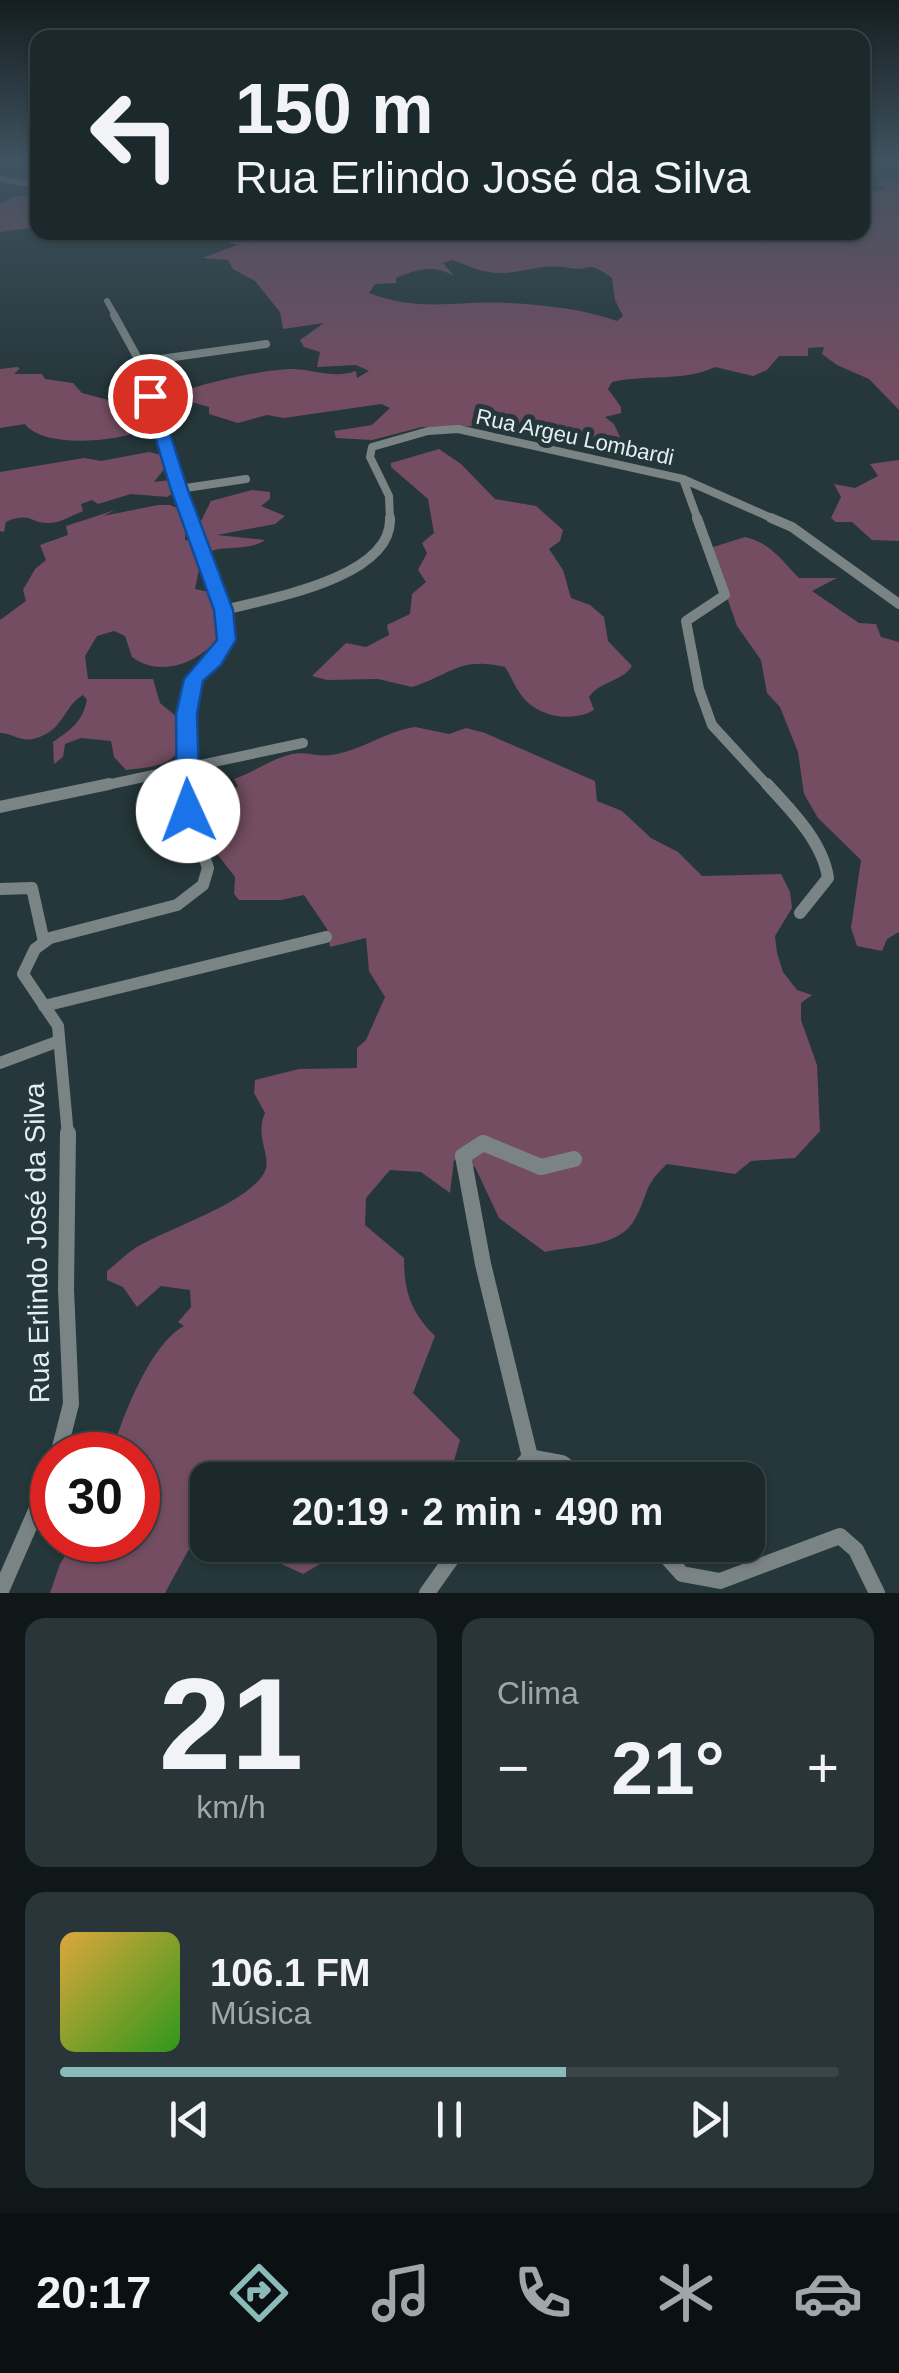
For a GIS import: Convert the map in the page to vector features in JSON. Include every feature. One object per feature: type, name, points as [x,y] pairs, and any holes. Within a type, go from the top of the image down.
[{"type":"street","points":[[0,889],[32,888],[44,942],[177,905],[203,885],[208,868],[188,811],[187,714],[194,679],[214,660],[226,640],[224,610],[179,490],[140,362],[106,300]]},
{"type":"street","points":[[140,362],[266,344]]},
{"type":"street","name":"Rua Argeu Lombardi","points":[[224,610],[351,574],[373,559],[390,528],[386,482],[370,457],[372,447],[428,431],[458,429],[683,479],[792,527],[899,604]]},
{"type":"street","points":[[179,490],[246,479]]},
{"type":"street","points":[[683,479],[725,595],[686,622],[700,690],[712,725],[796,814],[826,865],[828,878],[800,913]]},
{"type":"street","points":[[0,806],[302,743]]},
{"type":"street","points":[[44,1006],[326,937]]},
{"type":"street","name":"Rua Erlindo José da Silva","points":[[44,942],[35,949],[22,974],[58,1026],[68,1130],[66,1289],[71,1404],[64,1432]]},
{"type":"street","points":[[0,1063],[59,1042]]},
{"type":"street","points":[[530,1457],[483,1264],[463,1156],[483,1144],[541,1167],[574,1158]]},
{"type":"street","points":[[525,1462],[530,1457]]},
{"type":"street","points":[[530,1457],[557,1462]]},
{"type":"street","points":[[0,1593],[30,1524]]},
{"type":"street","points":[[671,1562],[682,1574],[720,1581],[840,1536],[856,1550],[877,1593]]},
{"type":"street","points":[[427,1593],[449,1562]]},
{"type":"shaded area","points":[[870,235],[899,235],[899,410],[869,379],[822,354],[824,347],[808,348],[808,356],[779,356],[767,370],[753,376],[715,367],[691,375],[612,382],[608,389],[621,413],[605,417],[614,424],[627,452],[617,457],[485,426],[422,427],[372,440],[336,438],[334,431],[372,425],[390,408],[381,404],[284,418],[267,415],[238,423],[209,414],[209,407],[184,400],[185,391],[255,373],[294,369],[333,374],[356,371],[357,378],[369,371],[356,365],[317,367],[320,352],[304,347],[300,340],[324,323],[283,329],[280,312],[255,281],[233,269],[228,260],[203,258],[237,245],[225,241],[870,240]],"holes":[[[453,260],[499,273],[593,267],[612,278],[615,300],[623,316],[617,321],[564,308],[509,303],[406,303],[369,293],[375,284],[396,283],[396,278],[418,270],[439,270],[454,276],[443,263]]]},
{"type":"shaded area","points":[[20,368],[14,374],[42,374],[45,379],[73,383],[82,393],[146,410],[158,421],[130,434],[90,440],[50,438],[25,424],[0,428],[0,369]]},
{"type":"shaded area","points":[[439,449],[461,464],[495,499],[536,506],[563,530],[560,541],[549,549],[563,570],[571,598],[590,605],[604,617],[608,641],[632,666],[589,697],[594,710],[565,717],[545,713],[521,695],[505,667],[490,664],[466,665],[412,687],[378,679],[327,680],[312,676],[346,643],[366,647],[389,635],[387,625],[410,614],[412,594],[426,582],[418,570],[427,553],[422,543],[434,533],[428,499],[391,463]]},
{"type":"shaded area","points":[[149,452],[161,455],[168,464],[154,482],[170,480],[182,488],[167,497],[131,494],[98,504],[92,500],[81,504],[83,511],[62,520],[43,523],[21,518],[6,522],[4,532],[0,531],[0,472]]},
{"type":"shaded area","points":[[899,460],[899,541],[872,540],[852,522],[831,518],[841,497],[834,484],[855,488],[878,476],[870,464]]},
{"type":"shaded area","points":[[252,490],[270,492],[270,499],[261,506],[285,516],[275,524],[217,535],[265,540],[258,544],[202,555],[195,589],[218,594],[223,631],[206,651],[182,664],[157,667],[132,657],[125,636],[114,631],[97,636],[85,656],[88,679],[153,679],[160,703],[183,722],[181,747],[176,755],[150,767],[126,770],[114,757],[111,741],[81,738],[65,744],[63,757],[54,764],[53,742],[79,720],[87,700],[83,695],[43,736],[29,740],[0,733],[0,620],[26,601],[23,590],[35,569],[46,560],[40,545],[68,535],[66,526],[115,510],[103,516],[158,505],[186,512],[185,540],[191,541],[211,501]]},
{"type":"shaded area","points":[[745,537],[769,548],[799,578],[837,578],[812,591],[859,623],[876,624],[881,637],[899,642],[899,932],[887,939],[882,951],[857,946],[851,928],[861,860],[818,818],[804,794],[798,752],[780,707],[767,693],[761,660],[737,626],[710,548]]},
{"type":"shaded area","points":[[415,727],[449,734],[466,728],[485,733],[595,781],[597,801],[622,811],[651,838],[678,852],[702,876],[781,874],[790,892],[792,908],[775,936],[777,953],[783,972],[797,990],[812,995],[801,1003],[801,1020],[817,1065],[820,1131],[795,1158],[751,1161],[735,1174],[667,1164],[650,1185],[628,1229],[607,1241],[545,1252],[499,1218],[475,1167],[454,1160],[450,1193],[421,1172],[390,1170],[366,1198],[365,1225],[404,1258],[410,1301],[435,1336],[413,1393],[460,1440],[454,1462],[190,1462],[190,1549],[165,1593],[50,1593],[61,1562],[160,1562],[160,1432],[119,1432],[149,1365],[184,1326],[178,1322],[191,1307],[190,1290],[161,1286],[137,1307],[123,1287],[107,1280],[107,1271],[131,1251],[222,1206],[255,1185],[264,1173],[266,1160],[261,1130],[265,1113],[254,1093],[255,1080],[299,1069],[357,1068],[357,1048],[366,1040],[385,997],[369,971],[366,938],[330,947],[327,929],[304,895],[281,900],[239,900],[234,894],[235,877],[218,855],[185,837],[186,828],[210,807],[213,796],[232,792],[238,786],[234,779],[277,759],[297,753],[342,753]]},
{"type":"shaded area","points":[[277,1562],[324,1562],[303,1574]]},
{"type":"route","points":[[150,396],[179,490],[224,610],[226,640],[214,660],[194,679],[187,714],[188,811]]}]
